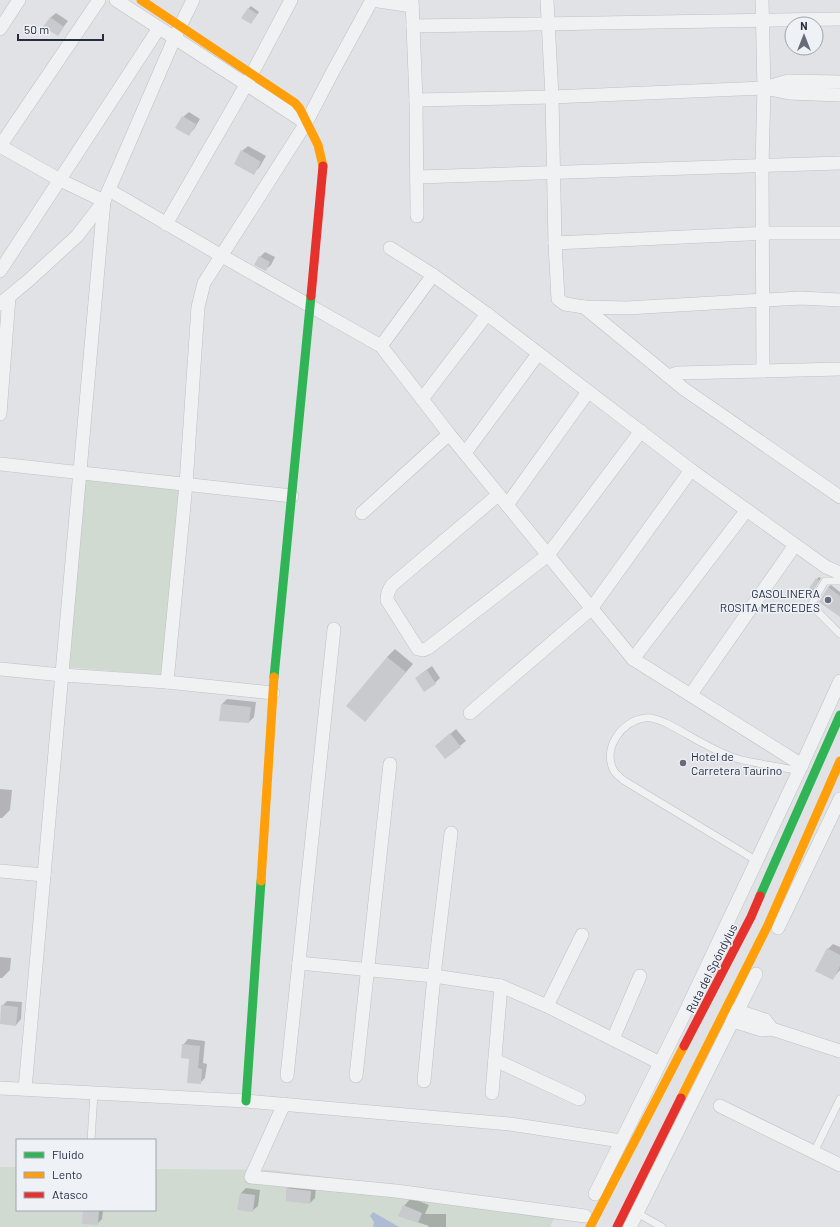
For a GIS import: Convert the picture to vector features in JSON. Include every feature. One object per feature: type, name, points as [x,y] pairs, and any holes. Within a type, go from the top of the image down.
[{"type":"main road","points":[[140,0],[177,32]]},
{"type":"main road","points":[[246,1101],[273,693],[323,166],[318,145],[306,123]]},
{"type":"main road","name":"Ruta del Spóndylus","points":[[584,1223],[708,1000],[751,917],[840,715]]},
{"type":"main road","points":[[617,1227],[732,1014],[768,925],[840,761]]},
{"type":"street","points":[[0,29],[19,0]]},
{"type":"street","points":[[99,0],[0,146],[60,180],[107,196],[166,224],[381,346],[502,500],[633,659],[690,694],[801,768]]},
{"type":"street","points":[[116,0],[159,28],[177,32],[249,80],[306,123]]},
{"type":"street","points":[[0,414],[4,300],[30,280],[77,236],[107,196],[177,32],[193,0]]},
{"type":"street","points":[[166,224],[249,80],[291,0]]},
{"type":"street","points":[[167,682],[186,484],[198,307],[204,283],[306,123],[372,0],[412,3],[416,100],[417,216]]},
{"type":"street","points":[[547,0],[552,97],[555,243],[558,299],[565,304],[584,307],[627,308],[800,298],[840,300]]},
{"type":"street","points":[[762,0],[764,88],[762,166],[763,371]]},
{"type":"street","points":[[413,26],[840,19]]},
{"type":"street","points":[[0,271],[159,28]]},
{"type":"street","points":[[416,100],[552,97],[764,88],[788,82],[840,82]]},
{"type":"street","points":[[764,88],[789,93],[840,95]]},
{"type":"street","points":[[417,177],[840,163]]},
{"type":"street","points":[[24,1089],[80,473],[107,196]]},
{"type":"street","points":[[555,243],[763,233],[840,232]]},
{"type":"street","points":[[390,248],[487,314],[746,511],[826,568],[840,573]]},
{"type":"street","points":[[381,346],[433,276]]},
{"type":"street","points":[[584,307],[684,389],[840,497]]},
{"type":"street","points":[[422,399],[487,314]]},
{"type":"street","points":[[465,453],[538,354]]},
{"type":"street","points":[[668,376],[678,373],[840,369]]},
{"type":"street","points":[[588,392],[502,500],[392,585],[389,589],[387,600],[418,649],[423,650],[428,648],[548,555],[641,431]]},
{"type":"street","points":[[362,513],[449,434]]},
{"type":"street","points":[[0,464],[292,496]]},
{"type":"street","points":[[470,714],[591,609],[692,470]]},
{"type":"street","points":[[633,659],[746,511]]},
{"type":"street","points":[[690,694],[795,545]]},
{"type":"street","points":[[287,1076],[334,628]]},
{"type":"street","points":[[0,668],[62,675],[167,682],[273,693]]},
{"type":"street","points":[[284,1104],[251,1177],[396,1191],[584,1223],[621,1141],[694,993],[801,768],[840,681]]},
{"type":"street","points":[[356,1076],[390,764]]},
{"type":"street","points":[[630,1227],[732,1014],[840,798]]},
{"type":"street","points":[[424,1081],[434,976],[451,834]]},
{"type":"street","points":[[0,871],[44,875]]},
{"type":"street","points":[[547,1006],[582,935]]},
{"type":"street","points":[[299,963],[434,976],[501,986],[547,1006],[660,1063]]},
{"type":"street","points":[[613,1039],[640,976]]},
{"type":"street","points":[[492,1093],[501,986]]},
{"type":"street","points":[[694,993],[732,1014],[765,1020],[772,1029],[840,1050]]},
{"type":"street","points":[[495,1060],[579,1098]]},
{"type":"street","points":[[0,1088],[284,1104],[510,1124],[621,1141]]},
{"type":"street","points":[[720,1106],[840,1165]]},
{"type":"lane","points":[[840,581],[825,581],[811,605],[840,634]]},
{"type":"lane","points":[[757,861],[623,780],[614,772],[610,760],[611,747],[623,728],[631,722],[645,718],[666,722],[734,757],[754,763],[801,768]]},
{"type":"lane","points":[[91,1139],[94,1093]]},
{"type":"lane","points":[[814,1152],[840,1099]]},
{"type":"lane","points":[[637,1213],[662,1227]]},
{"type":"shaded area","points":[[86,477],[181,489],[162,675],[64,667],[78,524]]},
{"type":"shaded area","points":[[0,1167],[16,1167],[16,1211],[156,1211],[156,1169],[271,1170],[560,1206],[550,1227],[0,1227]]},
{"type":"water","points":[[373,1212],[399,1227],[373,1227],[374,1222],[370,1216]]},
{"type":"building","points":[[248,8],[257,14],[251,24],[241,18]]},
{"type":"building","points":[[50,17],[64,27],[58,36],[43,27]]},
{"type":"building","points":[[182,116],[196,124],[189,136],[175,128]]},
{"type":"building","points":[[241,150],[261,162],[254,175],[234,164]]},
{"type":"building","points":[[259,256],[270,262],[266,271],[254,265]]},
{"type":"building","points":[[816,578],[819,581],[810,596],[806,593]]},
{"type":"building","points":[[828,587],[840,596],[840,617],[819,602]]},
{"type":"building","points":[[387,657],[406,672],[365,722],[346,706]]},
{"type":"building","points":[[427,670],[436,684],[424,692],[415,678]]},
{"type":"building","points":[[221,704],[251,707],[249,723],[219,721]]},
{"type":"building","points":[[450,733],[461,747],[445,759],[435,746]]},
{"type":"building","points":[[827,948],[840,955],[840,966],[833,980],[815,971]]},
{"type":"building","points":[[1,1005],[18,1007],[16,1026],[0,1024]]},
{"type":"building","points":[[182,1044],[200,1046],[198,1068],[202,1069],[201,1084],[187,1083],[189,1059],[181,1058]]},
{"type":"building","points":[[286,1188],[311,1191],[310,1204],[286,1201]]},
{"type":"building","points":[[240,1193],[255,1195],[253,1212],[237,1210]]},
{"type":"building","points":[[403,1205],[422,1213],[418,1223],[398,1216]]},
{"type":"building","points":[[83,1211],[99,1211],[98,1225],[82,1224]]},
{"type":"traffic: fast","points":[[274,677],[311,296]]},
{"type":"traffic: fast","points":[[760,896],[840,715]]},
{"type":"traffic: fast","points":[[246,1101],[261,881]]},
{"type":"traffic: slow","points":[[141,0],[295,103],[300,109],[318,145],[323,166]]},
{"type":"traffic: slow","points":[[261,881],[274,677]]},
{"type":"traffic: slow","points":[[681,1098],[768,925],[840,761]]},
{"type":"traffic: slow","points":[[590,1227],[684,1046]]},
{"type":"traffic: jam","points":[[311,296],[323,166]]},
{"type":"traffic: jam","points":[[684,1046],[751,917],[760,896]]},
{"type":"traffic: jam","points":[[617,1227],[681,1098]]},
{"type":"place","name":"GASOLINERA ROSITA MERCEDES","points":[[828,600]]},
{"type":"place","name":"Hotel de Carretera Taurino","points":[[683,763]]}]
